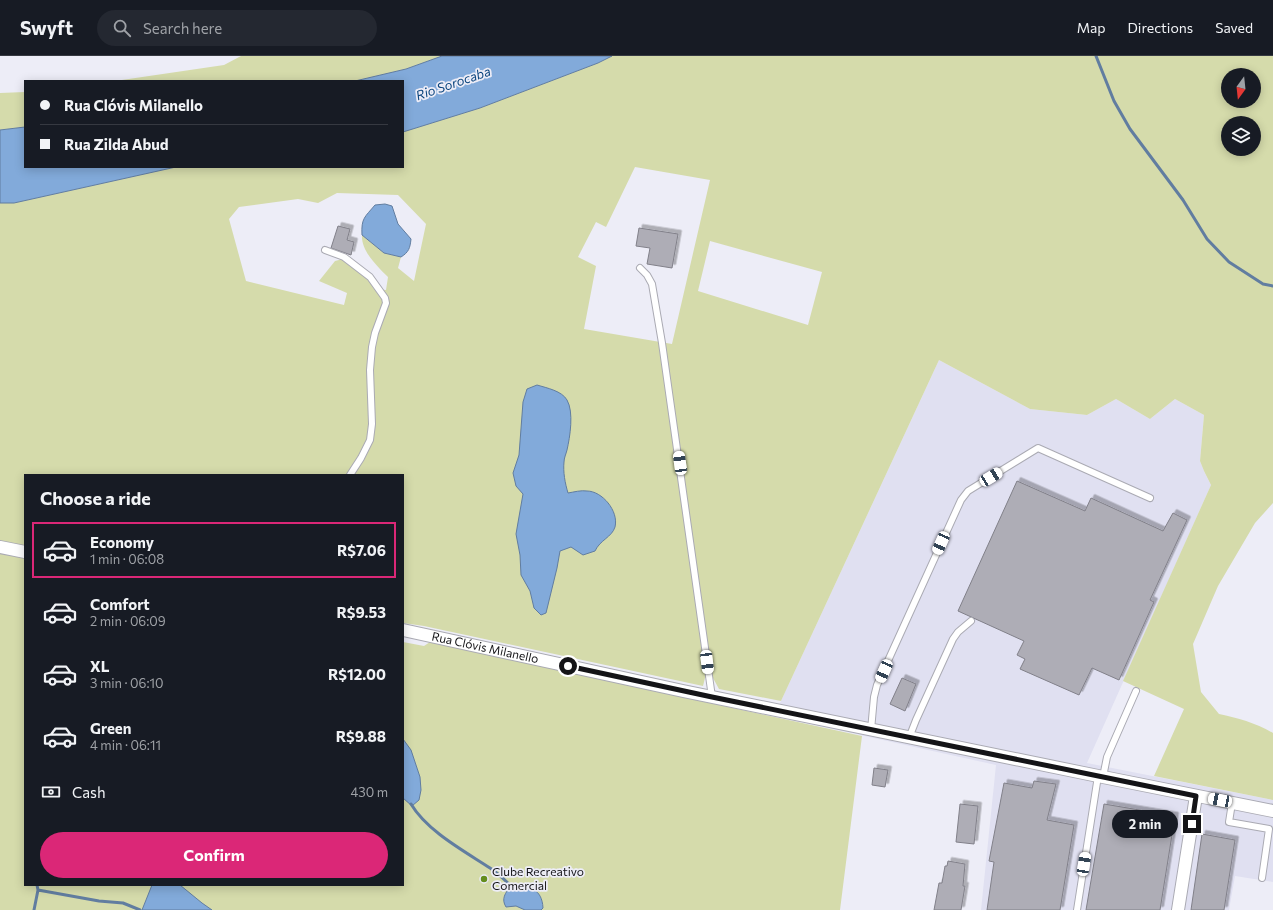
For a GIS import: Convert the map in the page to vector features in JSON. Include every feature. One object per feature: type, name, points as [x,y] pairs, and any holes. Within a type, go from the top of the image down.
[{"type":"street","points":[[0,547],[24,552]]},
{"type":"street","name":"Rua Clóvis Milanello","points":[[404,630],[909,738],[1196,796],[1273,810]]},
{"type":"street","points":[[1178,910],[1196,796]]},
{"type":"lane","points":[[325,250],[344,257],[370,277],[385,298],[386,304],[375,333],[372,347],[370,370],[372,424],[370,440],[351,474]]},
{"type":"lane","points":[[640,268],[647,275],[652,284],[661,336],[712,697]]},
{"type":"lane","points":[[871,730],[874,697],[877,685],[960,500],[968,492],[1038,448],[1150,498]]},
{"type":"lane","points":[[909,738],[953,639],[958,632],[971,621]]},
{"type":"lane","points":[[1077,910],[1101,777],[1107,757],[1136,691]]},
{"type":"lane","points":[[1232,803],[1229,822],[1269,829],[1262,878]]},
{"type":"shaded area","points":[[939,360],[1030,409],[1087,415],[1116,399],[1150,419],[1175,399],[1204,415],[1200,461],[1211,485],[1087,763],[1273,800],[1273,882],[1235,876],[1229,910],[981,910],[996,765],[774,716]]},
{"type":"green space","points":[[241,56],[442,56],[406,69],[359,80],[122,80],[224,65]]},
{"type":"green space","points":[[612,56],[1273,56],[1273,503],[1255,523],[1218,586],[1193,644],[1201,692],[1219,714],[1247,721],[1273,733],[1273,800],[1154,776],[1184,709],[1123,681],[1211,485],[1200,461],[1204,415],[1175,399],[1150,419],[1116,399],[1087,415],[1030,409],[939,360],[781,701],[719,689],[713,678],[705,678],[703,686],[424,626],[404,623],[404,474],[24,474],[24,549],[0,544],[0,203],[14,203],[172,168],[404,168],[404,132],[480,108],[598,63]],"holes":[[[635,167],[710,180],[672,344],[584,329],[596,266],[578,257],[596,222],[606,227]],[[337,193],[398,195],[426,224],[414,281],[398,268],[401,257],[384,253],[362,235],[362,241],[367,252],[388,277],[386,290],[374,289],[368,279],[343,259],[335,261],[319,281],[347,293],[344,305],[246,281],[229,219],[239,207],[298,199],[318,203]],[[710,241],[822,272],[808,325],[698,291]]]},
{"type":"green space","points":[[24,92],[24,127],[0,130],[0,93]]},
{"type":"green space","points":[[0,551],[24,556],[24,886],[404,886],[404,642],[424,646],[430,642],[862,736],[840,910],[0,910]]},
{"type":"water","name":"Rio Sorocaba","points":[[442,56],[612,56],[598,63],[480,108],[404,132],[404,80],[359,80],[406,69]]},
{"type":"water","points":[[24,127],[24,168],[172,168],[14,203],[0,203],[0,130]]},
{"type":"water","points":[[385,204],[392,206],[398,224],[411,239],[409,250],[401,257],[384,253],[362,235],[362,225],[366,215],[375,205]]},
{"type":"water","points":[[537,385],[562,394],[569,405],[571,418],[570,432],[564,459],[564,478],[568,493],[585,491],[598,494],[604,498],[612,509],[616,521],[615,527],[609,536],[597,547],[595,551],[583,555],[571,547],[560,551],[546,613],[541,615],[534,608],[530,591],[521,575],[520,555],[516,534],[523,494],[516,486],[513,473],[519,455],[523,402],[527,389]]},
{"type":"water","points":[[404,740],[411,750],[420,777],[421,790],[419,800],[412,806],[404,799]]},
{"type":"water","points":[[152,886],[181,886],[212,910],[142,910]]},
{"type":"water","points":[[511,886],[529,888],[537,892],[542,901],[543,908],[541,910],[525,910],[516,906],[506,907],[504,896]]},
{"type":"building","points":[[338,226],[350,229],[347,240],[354,242],[351,255],[331,248]]},
{"type":"building","points":[[639,228],[678,234],[672,268],[647,264],[650,248],[636,246]]},
{"type":"building","points":[[1017,481],[1085,511],[1091,498],[1163,531],[1173,513],[1187,520],[1150,600],[1154,602],[1119,680],[1092,668],[1079,695],[1020,669],[1025,659],[1017,655],[1024,641],[958,611]]},
{"type":"building","points":[[902,678],[916,684],[905,711],[890,704]]},
{"type":"building","points":[[874,768],[888,770],[885,787],[872,785]]},
{"type":"building","points":[[1034,781],[1056,784],[1047,820],[1074,825],[1060,910],[987,910],[994,862],[989,861],[1004,783],[1032,788]]},
{"type":"building","points":[[960,804],[978,806],[974,844],[956,842]]},
{"type":"building","points":[[1104,804],[1175,816],[1160,910],[1086,910]]},
{"type":"building","points":[[1202,834],[1235,840],[1224,910],[1191,910]]},
{"type":"building","points":[[948,861],[965,864],[963,886],[965,886],[961,910],[934,910],[939,883],[942,883],[945,866],[947,866]]},
{"type":"waterway","points":[[1096,56],[1114,101],[1130,129],[1183,200],[1207,239],[1229,262],[1263,284],[1273,286]]},
{"type":"waterway","points":[[411,804],[426,823],[436,832],[493,870],[513,888]]},
{"type":"waterway","points":[[34,910],[38,890],[37,886]]},
{"type":"waterway","points":[[38,890],[99,901],[123,903],[140,910]]},
{"type":"place","name":"Clube Recreativo Comercial","points":[[484,879]]},
{"type":"route","points":[[568,666],[1196,796],[1192,824]]}]
